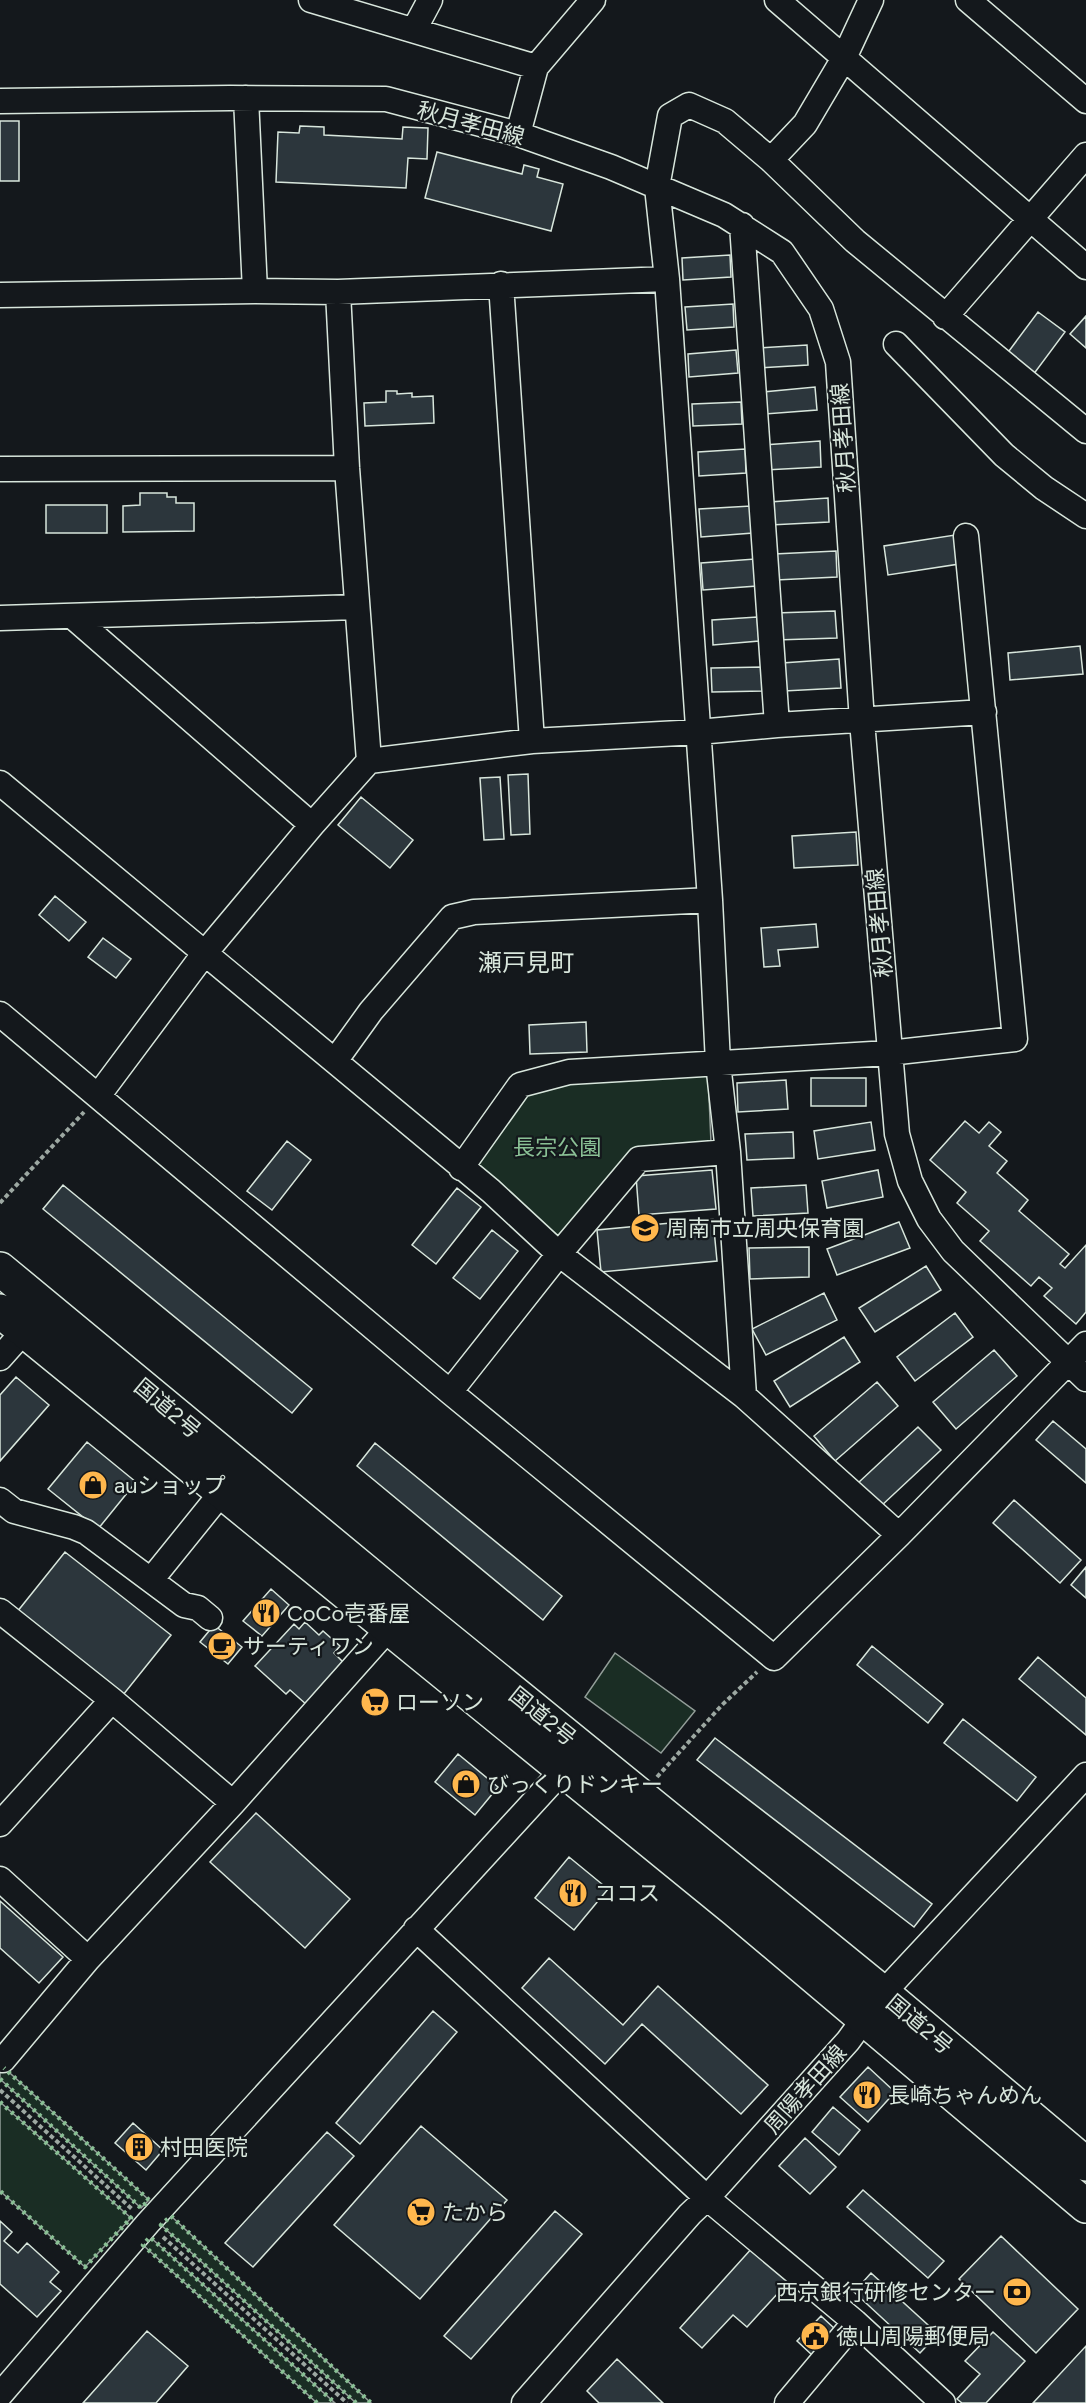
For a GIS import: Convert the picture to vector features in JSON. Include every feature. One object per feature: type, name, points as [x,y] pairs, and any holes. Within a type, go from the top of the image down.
[{"type":"highway","name":"国道2号","points":[[0,1269],[406,1605],[641,1795],[873,2005],[1086,2206]]},
{"type":"highway","name":"国道2号","points":[[12,1321],[563,1770],[1086,2164]]},
{"type":"street","points":[[310,0],[536,68]]},
{"type":"street","points":[[414,30],[430,0]]},
{"type":"street","points":[[518,134],[536,68],[593,0]]},
{"type":"street","points":[[777,0],[1086,267]]},
{"type":"street","points":[[771,160],[805,124],[844,58],[871,0]]},
{"type":"street","points":[[968,0],[1086,101]]},
{"type":"street","points":[[246,98],[255,291]]},
{"type":"street","name":"秋月孝田線","points":[[0,101],[386,99],[518,134],[611,167],[724,215],[782,252],[821,309],[838,362],[862,721],[897,1134],[910,1181],[929,1219],[953,1251],[1077,1372]]},
{"type":"street","points":[[744,1396],[728,1152],[718,1063],[710,900],[667,279],[657,187],[670,116],[689,105],[725,121],[771,160],[855,240],[945,317],[1086,431]]},
{"type":"street","points":[[945,317],[1086,155]]},
{"type":"street","points":[[742,225],[777,724]]},
{"type":"street","points":[[0,295],[338,292],[667,279]]},
{"type":"street","points":[[501,284],[532,741]]},
{"type":"street","points":[[338,292],[347,468],[369,761]]},
{"type":"street","points":[[896,344],[1004,455],[1044,488],[1086,516]]},
{"type":"street","points":[[0,469],[347,468]]},
{"type":"street","points":[[461,1168],[519,1084],[569,1072],[890,1053],[1015,1039],[966,536]]},
{"type":"street","points":[[0,618],[357,607]]},
{"type":"street","points":[[72,616],[312,825]]},
{"type":"street","points":[[98,1096],[204,954],[369,761],[532,741],[984,712]]},
{"type":"street","points":[[0,783],[491,1191],[559,1254],[744,1396],[899,1535]]},
{"type":"street","points":[[335,1061],[371,1011],[452,917],[474,912],[710,900]]},
{"type":"street","points":[[0,1014],[450,1392],[774,1658],[899,1535],[1077,1372],[1086,1344]]},
{"type":"street","points":[[450,1392],[559,1254],[639,1159],[728,1152]]},
{"type":"street","points":[[0,1358],[12,1321]]},
{"type":"street","points":[[151,1580],[222,1492]]},
{"type":"street","points":[[0,1500],[14,1511],[86,1532],[184,1605],[198,1608],[210,1617]]},
{"type":"street","points":[[0,1611],[112,1700],[232,1803]]},
{"type":"street","points":[[0,2056],[3,2060],[88,1959],[388,1629]]},
{"type":"street","points":[[0,1824],[112,1700]]},
{"type":"street","points":[[0,2395],[148,2223],[563,1770]]},
{"type":"street","name":"周陽孝田線","points":[[524,2403],[690,2214],[708,2198],[848,2041],[873,2005],[1086,1776]]},
{"type":"street","points":[[0,1879],[88,1959]]},
{"type":"street","points":[[416,1929],[708,2198],[855,2322],[943,2403]]},
{"type":"street","points":[[786,2403],[855,2322]]},
{"type":"path","points":[[0,1203],[98,1096]]},
{"type":"path","points":[[641,1795],[722,1705],[774,1658]]},
{"type":"path","points":[[0,2090],[347,2403]]},
{"type":"green space","name":"長宗公園","points":[[708,1073],[711,1143],[641,1147],[557,1240],[474,1162],[523,1093],[556,1083]]},
{"type":"green space","points":[[615,1653],[695,1711],[661,1753],[585,1697]]},
{"type":"green space","points":[[0,2064],[149,2200],[141,2208],[0,2079]]},
{"type":"green space","points":[[0,2102],[131,2218],[85,2267],[0,2191]]},
{"type":"green space","points":[[171,2216],[371,2403],[356,2403],[161,2225]]},
{"type":"green space","points":[[150,2237],[335,2403],[317,2403],[143,2245]]},
{"type":"building","points":[[0,121],[19,121],[19,181],[0,181]]},
{"type":"building","points":[[300,126],[324,127],[324,135],[402,139],[403,127],[428,128],[427,159],[408,158],[406,188],[276,182],[278,132],[299,133]]},
{"type":"building","points":[[437,152],[522,174],[524,165],[539,169],[537,177],[563,184],[551,231],[425,198]]},
{"type":"building","points":[[730,255],[731,277],[683,280],[682,258]]},
{"type":"building","points":[[733,304],[734,327],[687,330],[685,307]]},
{"type":"building","points":[[1038,312],[1065,332],[1033,375],[1006,355]]},
{"type":"building","points":[[1086,316],[1086,348],[1070,334]]},
{"type":"building","points":[[807,345],[808,365],[759,368],[758,348]]},
{"type":"building","points":[[736,350],[738,373],[689,377],[688,354]]},
{"type":"building","points":[[815,387],[817,410],[765,414],[763,392]]},
{"type":"building","points":[[386,391],[397,391],[397,394],[412,393],[412,397],[433,396],[434,423],[365,426],[364,403],[386,402]]},
{"type":"building","points":[[741,402],[742,424],[693,426],[692,404]]},
{"type":"building","points":[[820,441],[821,467],[765,470],[763,445]]},
{"type":"building","points":[[745,449],[746,473],[699,476],[698,452]]},
{"type":"building","points":[[140,493],[167,493],[167,497],[176,497],[176,503],[194,503],[194,531],[123,532],[123,506],[140,505]]},
{"type":"building","points":[[828,498],[829,522],[770,525],[769,502]]},
{"type":"building","points":[[46,505],[107,505],[107,533],[46,533]]},
{"type":"building","points":[[751,506],[753,533],[701,537],[699,509]]},
{"type":"building","points":[[955,535],[959,564],[888,575],[884,546]]},
{"type":"building","points":[[836,551],[837,577],[776,580],[774,554]]},
{"type":"building","points":[[755,559],[757,586],[703,590],[701,563]]},
{"type":"building","points":[[835,611],[837,638],[776,640],[775,613]]},
{"type":"building","points":[[757,617],[759,641],[713,645],[712,620]]},
{"type":"building","points":[[1080,646],[1083,674],[1010,680],[1008,653]]},
{"type":"building","points":[[839,659],[841,688],[784,691],[782,663]]},
{"type":"building","points":[[763,667],[764,691],[712,692],[711,668]]},
{"type":"building","points":[[528,774],[530,834],[511,835],[508,775]]},
{"type":"building","points":[[500,777],[504,839],[484,840],[480,778]]},
{"type":"building","points":[[361,797],[413,840],[390,868],[338,825]]},
{"type":"building","points":[[856,832],[858,865],[794,868],[792,836]]},
{"type":"building","points":[[55,896],[86,922],[69,941],[39,915]]},
{"type":"building","points":[[816,924],[818,947],[778,950],[780,966],[764,967],[761,928]]},
{"type":"building","points":[[103,938],[131,959],[116,978],[88,957]]},
{"type":"building","points":[[586,1022],[587,1052],[530,1054],[529,1025]]},
{"type":"building","points":[[811,1078],[866,1078],[866,1106],[811,1106]]},
{"type":"building","points":[[786,1080],[788,1109],[738,1112],[737,1083]]},
{"type":"building","points":[[965,1121],[979,1133],[989,1122],[1001,1132],[989,1146],[1007,1161],[997,1173],[1028,1200],[1019,1211],[1069,1254],[1060,1264],[1065,1268],[1086,1245],[1086,1312],[1076,1324],[1044,1296],[1052,1288],[1039,1277],[1031,1286],[980,1241],[989,1231],[957,1203],[966,1192],[930,1160]]},
{"type":"building","points":[[871,1122],[875,1150],[818,1159],[814,1131]]},
{"type":"building","points":[[793,1132],[794,1158],[747,1160],[745,1134]]},
{"type":"building","points":[[287,1141],[311,1160],[272,1210],[247,1191]]},
{"type":"building","points":[[712,1170],[716,1209],[639,1215],[636,1176]]},
{"type":"building","points":[[878,1170],[883,1197],[827,1208],[822,1181]]},
{"type":"building","points":[[63,1185],[312,1389],[292,1413],[43,1209]]},
{"type":"building","points":[[806,1185],[808,1213],[753,1216],[751,1188]]},
{"type":"building","points":[[457,1188],[481,1207],[436,1264],[412,1245]]},
{"type":"building","points":[[713,1219],[717,1261],[601,1272],[597,1230]]},
{"type":"building","points":[[899,1222],[910,1248],[837,1275],[827,1249]]},
{"type":"building","points":[[492,1230],[518,1251],[480,1299],[453,1278]]},
{"type":"building","points":[[809,1247],[809,1277],[750,1279],[749,1248]]},
{"type":"building","points":[[926,1266],[941,1290],[875,1332],[859,1308]]},
{"type":"building","points":[[824,1293],[837,1320],[766,1355],[752,1329]]},
{"type":"building","points":[[955,1313],[973,1337],[915,1381],[897,1357]]},
{"type":"building","points":[[844,1337],[860,1362],[790,1407],[774,1381]]},
{"type":"building","points":[[994,1350],[1017,1376],[956,1429],[933,1402]]},
{"type":"building","points":[[16,1377],[49,1405],[0,1461],[0,1395]]},
{"type":"building","points":[[877,1382],[898,1406],[835,1461],[814,1436]]},
{"type":"building","points":[[1053,1421],[1086,1449],[1086,1483],[1036,1440]]},
{"type":"building","points":[[918,1427],[941,1450],[880,1507],[858,1483]]},
{"type":"building","points":[[87,1442],[136,1482],[98,1529],[48,1489]]},
{"type":"building","points":[[375,1443],[562,1596],[543,1620],[357,1466]]},
{"type":"building","points":[[1014,1500],[1081,1560],[1060,1583],[993,1523]]},
{"type":"building","points":[[65,1552],[171,1635],[123,1695],[17,1612]]},
{"type":"building","points":[[1086,1567],[1086,1598],[1071,1585]]},
{"type":"building","points":[[271,1589],[289,1605],[262,1636],[243,1621]]},
{"type":"building","points":[[305,1622],[319,1635],[323,1631],[340,1646],[334,1653],[345,1664],[307,1705],[290,1690],[286,1694],[255,1666],[294,1624],[299,1629]]},
{"type":"building","points":[[214,1625],[242,1647],[228,1664],[200,1642]]},
{"type":"building","points":[[872,1646],[943,1704],[928,1723],[857,1665]]},
{"type":"building","points":[[1038,1657],[1086,1698],[1086,1735],[1019,1679]]},
{"type":"building","points":[[963,1719],[1036,1777],[1017,1801],[944,1743]]},
{"type":"building","points":[[715,1738],[932,1904],[914,1927],[697,1760]]},
{"type":"building","name":"びっくりドンキー","points":[[458,1754],[498,1787],[475,1815],[435,1782]]},
{"type":"building","points":[[256,1813],[350,1899],[305,1948],[210,1862]]},
{"type":"building","points":[[569,1857],[608,1889],[574,1930],[535,1898]]},
{"type":"building","points":[[0,1901],[63,1957],[39,1983],[0,1948]]},
{"type":"building","points":[[549,1958],[623,2025],[658,1986],[768,2085],[741,2114],[642,2024],[605,2064],[522,1988]]},
{"type":"building","points":[[433,2011],[457,2032],[360,2144],[336,2123]]},
{"type":"building","points":[[868,2067],[895,2092],[868,2122],[840,2097]]},
{"type":"building","points":[[833,2107],[860,2130],[839,2155],[812,2132]]},
{"type":"building","name":"村田医院","points":[[133,2123],[163,2150],[146,2170],[115,2143]]},
{"type":"building","name":"たから","points":[[421,2126],[507,2200],[420,2299],[334,2225]]},
{"type":"building","points":[[327,2132],[354,2156],[253,2267],[225,2243]]},
{"type":"building","points":[[805,2138],[836,2167],[810,2194],[779,2166]]},
{"type":"building","points":[[863,2190],[944,2261],[928,2278],[847,2207]]},
{"type":"building","points":[[555,2211],[582,2234],[471,2359],[444,2336]]},
{"type":"building","points":[[0,2221],[12,2232],[4,2241],[18,2253],[27,2243],[59,2272],[50,2282],[61,2291],[37,2317],[0,2284]]},
{"type":"building","points":[[1001,2236],[1078,2309],[1036,2353],[959,2279]]},
{"type":"building","points":[[753,2247],[790,2280],[747,2327],[733,2315],[702,2348],[680,2328]]},
{"type":"building","points":[[871,2273],[938,2334],[920,2353],[854,2292]]},
{"type":"building","points":[[821,2316],[835,2329],[812,2355],[797,2341]]},
{"type":"building","points":[[147,2331],[188,2366],[156,2403],[83,2403]]},
{"type":"building","points":[[993,2332],[1025,2361],[986,2403],[962,2403],[957,2399],[980,2374],[965,2361]]},
{"type":"building","points":[[1086,2346],[1086,2403],[1033,2403]]},
{"type":"building","points":[[617,2359],[663,2403],[599,2403],[587,2391]]},
{"type":"hedge","points":[[0,2079],[141,2208],[149,2200],[4,2068]]},
{"type":"hedge","points":[[0,2102],[131,2218],[85,2267],[0,2191]]},
{"type":"hedge","points":[[356,2403],[161,2225],[171,2216],[371,2403]]},
{"type":"hedge","points":[[317,2403],[143,2245],[150,2237],[335,2403]]},
{"type":"place","name":"周南市立周央保育園","points":[[645,1228]]},
{"type":"place","name":"auショップ","points":[[93,1485]]},
{"type":"place","name":"CoCo壱番屋","points":[[266,1613]]},
{"type":"place","name":"サーティワン","points":[[222,1646]]},
{"type":"place","name":"ローソン","points":[[375,1702]]},
{"type":"place","name":"びっくりドンキー","points":[[466,1784]]},
{"type":"place","name":"ココス","points":[[573,1893]]},
{"type":"place","name":"長崎ちゃんめん","points":[[867,2095]]},
{"type":"place","name":"村田医院","points":[[139,2147]]},
{"type":"place","name":"たから","points":[[421,2212]]},
{"type":"place","name":"西京銀行研修センター","points":[[1017,2292]]},
{"type":"place","name":"徳山周陽郵便局","points":[[815,2336]]},
{"type":"district","name":"瀬戸見町","points":[[526,963]]}]
